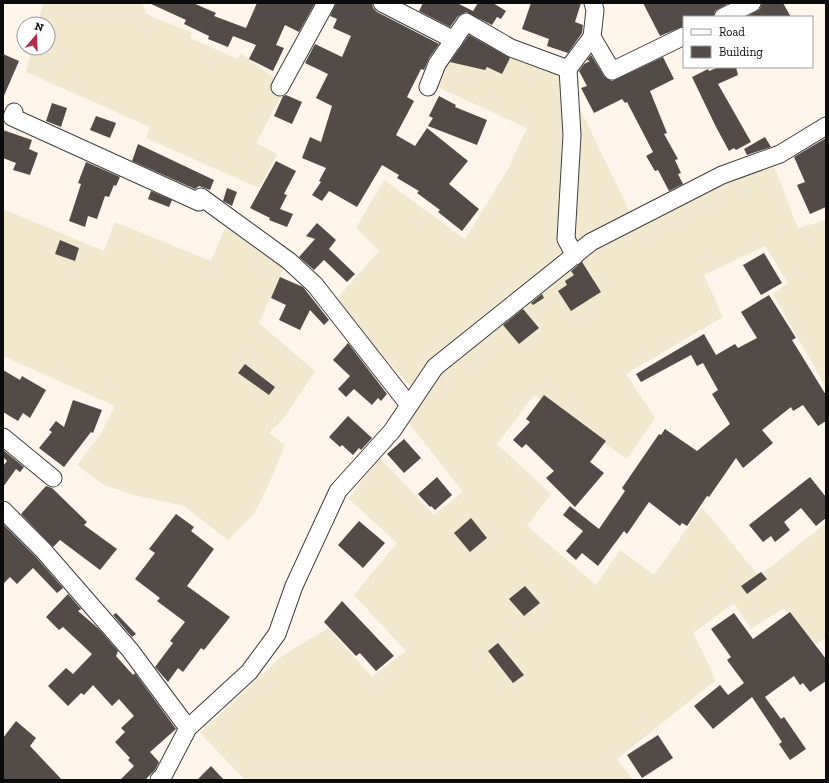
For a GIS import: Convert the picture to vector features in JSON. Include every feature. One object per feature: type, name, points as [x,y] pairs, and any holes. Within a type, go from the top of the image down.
[{"type":"street","points":[[280,87],[326,3]]},
{"type":"street","points":[[382,3],[454,40]]},
{"type":"street","points":[[575,256],[566,239],[572,135],[568,69],[592,37],[595,10],[593,3]]},
{"type":"street","points":[[725,16],[752,3]]},
{"type":"street","points":[[428,87],[437,64],[466,22],[511,48],[568,69]]},
{"type":"street","points":[[592,37],[612,71],[683,36]]},
{"type":"street","points":[[14,112],[12,117],[19,121],[199,202],[202,197],[242,225],[289,261],[315,285],[409,405]]},
{"type":"street","points":[[159,780],[163,776],[188,728],[249,672],[277,634],[294,586],[338,490],[392,430],[435,367],[591,242],[722,175],[780,154],[826,126]]},
{"type":"street","points":[[3,437],[53,478]]},
{"type":"street","points":[[3,510],[43,550],[130,650],[188,728]]},
{"type":"shaded area","points":[[43,3],[142,3],[146,13],[154,18],[192,32],[190,38],[238,59],[241,53],[286,87],[256,143],[277,154],[259,188],[146,138],[150,127],[26,72],[30,56],[56,56],[56,16],[40,16]]},
{"type":"shaded area","points":[[469,19],[562,71],[633,219],[770,156],[798,228],[826,220],[826,388],[773,294],[788,283],[765,246],[704,275],[723,317],[626,374],[655,418],[627,459],[534,395],[497,444],[551,494],[527,526],[596,585],[620,550],[654,575],[702,507],[759,576],[826,523],[826,638],[816,644],[784,608],[751,629],[734,603],[693,633],[716,680],[617,759],[633,780],[245,780],[200,733],[282,656],[328,628],[372,677],[406,651],[354,595],[397,543],[349,499],[379,457],[434,515],[463,492],[408,422],[410,386],[334,302],[379,251],[356,228],[384,180],[465,239],[507,171],[527,128],[433,85]]},
{"type":"shaded area","points":[[3,209],[104,251],[115,222],[211,261],[226,226],[285,265],[259,323],[315,371],[284,418],[269,433],[285,445],[268,486],[254,514],[228,540],[184,506],[134,495],[102,484],[77,465],[100,435],[115,406],[3,356]]},
{"type":"building","points":[[149,3],[193,3],[216,13],[214,16],[246,28],[257,3],[315,3],[299,32],[285,25],[276,45],[284,48],[273,71],[249,59],[256,45],[233,36],[228,47],[208,39],[209,36],[184,24],[186,20]]},
{"type":"building","points":[[336,3],[372,3],[373,8],[377,12],[439,44],[429,58],[424,70],[421,69],[407,97],[414,101],[396,135],[415,146],[427,128],[468,161],[449,184],[479,209],[462,231],[438,212],[440,210],[417,193],[419,191],[397,178],[399,175],[382,165],[357,207],[329,191],[322,201],[312,195],[321,182],[319,181],[326,168],[302,158],[310,137],[321,142],[332,106],[316,98],[328,74],[305,63],[315,44],[342,57],[351,36],[333,28],[337,19],[330,16]]},
{"type":"building","points":[[423,3],[457,3],[473,11],[478,3],[493,3],[506,11],[501,19],[497,17],[492,25],[466,12],[458,16],[450,27],[419,11]]},
{"type":"building","points":[[531,3],[581,3],[575,22],[583,25],[582,33],[568,53],[547,46],[549,39],[522,29]]},
{"type":"building","points":[[643,3],[729,3],[715,11],[713,16],[683,16],[683,26],[660,36]]},
{"type":"building","points":[[762,3],[783,3],[790,16],[748,16],[760,9]]},
{"type":"building","points":[[469,35],[510,58],[502,74],[487,67],[485,70],[450,62]]},
{"type":"building","points":[[3,54],[19,61],[3,98]]},
{"type":"building","points":[[591,55],[604,76],[612,81],[663,57],[674,79],[650,91],[667,133],[664,134],[678,159],[675,160],[681,173],[678,174],[683,184],[669,191],[658,170],[655,171],[646,156],[653,152],[627,102],[625,103],[622,99],[594,113],[581,88],[587,86],[579,71],[584,64],[590,61],[587,60]]},
{"type":"building","points":[[716,68],[736,68],[738,75],[718,84],[751,142],[736,150],[734,148],[729,151],[692,77],[708,69],[709,71]]},
{"type":"building","points":[[286,95],[302,102],[292,124],[274,116],[283,96]]},
{"type":"building","points":[[439,96],[456,105],[455,107],[487,120],[477,145],[428,126],[433,118],[429,116]]},
{"type":"building","points":[[52,103],[67,108],[61,127],[46,121]]},
{"type":"building","points":[[96,116],[116,123],[110,138],[90,130]]},
{"type":"building","points":[[3,130],[32,140],[29,149],[38,153],[30,175],[13,170],[16,163],[3,158]]},
{"type":"building","points":[[765,137],[771,147],[747,155],[744,149]]},
{"type":"building","points":[[826,138],[826,207],[810,214],[797,185],[805,182],[794,157]]},
{"type":"building","points":[[138,144],[214,180],[210,190],[199,186],[195,189],[132,161]]},
{"type":"building","points":[[276,161],[296,171],[284,194],[287,195],[280,209],[293,214],[287,227],[269,220],[270,218],[250,208]]},
{"type":"building","points":[[86,162],[120,177],[116,186],[114,185],[109,197],[105,196],[97,219],[88,216],[85,227],[69,221],[81,184],[78,183]]},
{"type":"building","points":[[227,188],[237,192],[232,206],[223,201]]},
{"type":"building","points":[[151,191],[172,200],[169,207],[148,199]]},
{"type":"building","points":[[317,223],[336,240],[329,249],[355,274],[347,282],[324,260],[314,270],[299,257],[315,239],[306,236]]},
{"type":"building","points":[[60,240],[79,248],[75,261],[55,254]]},
{"type":"building","points":[[764,253],[782,283],[761,295],[743,265]]},
{"type":"building","points":[[582,262],[601,292],[571,311],[558,291],[567,285],[565,281],[574,275],[571,271]]},
{"type":"building","points":[[280,277],[303,287],[329,320],[324,325],[310,310],[300,330],[279,320],[286,305],[271,298]]},
{"type":"building","points":[[542,294],[544,298],[533,305],[531,303]]},
{"type":"building","points":[[769,295],[796,338],[792,340],[826,395],[826,421],[818,426],[803,405],[793,411],[791,407],[762,430],[773,443],[743,468],[736,458],[709,497],[707,496],[687,526],[682,523],[680,526],[649,502],[627,534],[624,531],[598,566],[582,553],[576,560],[566,551],[583,531],[563,515],[570,506],[599,529],[625,491],[622,488],[659,434],[661,435],[665,429],[697,451],[730,424],[712,394],[718,390],[703,363],[697,366],[691,355],[641,382],[636,374],[704,334],[716,355],[735,344],[738,348],[757,338],[741,312]]},
{"type":"building","points":[[523,309],[539,328],[519,344],[503,325]]},
{"type":"building","points":[[348,343],[387,394],[381,401],[378,398],[372,405],[354,389],[346,397],[338,389],[350,376],[333,360]]},
{"type":"building","points":[[245,364],[275,387],[269,395],[238,373]]},
{"type":"building","points":[[3,370],[20,380],[22,376],[46,390],[30,418],[23,413],[18,421],[3,412]]},
{"type":"building","points":[[544,395],[606,441],[590,462],[604,473],[575,507],[546,478],[554,471],[526,444],[522,448],[513,440],[530,422],[526,419]]},
{"type":"building","points":[[73,400],[102,410],[93,433],[91,432],[64,467],[39,448],[52,432],[49,430],[56,421],[64,427]]},
{"type":"building","points":[[348,416],[372,438],[361,450],[359,448],[353,455],[342,445],[340,447],[329,437]]},
{"type":"building","points":[[404,439],[421,458],[404,473],[387,454]]},
{"type":"building","points":[[3,450],[24,467],[20,472],[16,469],[3,487],[3,466],[7,461],[3,457]]},
{"type":"building","points":[[437,477],[452,495],[435,510],[431,506],[430,507],[418,494]]},
{"type":"building","points":[[810,477],[826,497],[826,518],[816,526],[801,508],[784,522],[790,530],[775,542],[771,536],[763,542],[749,525]]},
{"type":"building","points":[[46,486],[52,488],[87,522],[84,525],[117,549],[100,570],[60,540],[53,547],[21,514]]},
{"type":"building","points":[[176,514],[194,527],[191,531],[214,549],[187,586],[230,617],[204,650],[201,648],[183,672],[178,668],[168,682],[155,667],[173,643],[170,641],[185,622],[157,601],[160,598],[135,579],[155,553],[149,549]]},
{"type":"building","points":[[471,518],[487,538],[470,552],[454,533]]},
{"type":"building","points":[[359,521],[385,543],[363,568],[338,545]]},
{"type":"building","points":[[3,524],[36,557],[63,588],[57,593],[33,568],[17,584],[10,577],[3,584]]},
{"type":"building","points":[[761,572],[767,579],[747,594],[741,586]]},
{"type":"building","points":[[525,586],[540,603],[524,616],[509,599]]},
{"type":"building","points":[[68,594],[81,609],[78,611],[99,629],[118,651],[116,656],[133,675],[135,673],[176,729],[150,752],[159,762],[155,770],[145,780],[120,780],[134,766],[128,760],[130,758],[115,742],[125,732],[121,728],[134,716],[119,699],[112,706],[93,685],[84,695],[81,693],[68,706],[48,686],[66,668],[73,674],[92,654],[63,627],[59,630],[46,617]]},
{"type":"building","points":[[342,601],[394,656],[376,671],[360,653],[356,656],[324,622]]},
{"type":"building","points":[[790,612],[826,659],[826,681],[810,692],[803,683],[800,685],[794,676],[765,697],[781,719],[784,717],[806,749],[790,760],[779,744],[782,742],[752,697],[713,729],[694,706],[720,685],[728,695],[744,683],[727,660],[731,657],[711,629],[734,613],[753,639]]},
{"type":"building","points":[[116,613],[136,634],[132,637],[113,615]]},
{"type":"building","points":[[498,643],[524,675],[513,683],[488,651]]},
{"type":"building","points":[[16,721],[36,738],[30,746],[62,780],[3,780],[3,738]]},
{"type":"building","points":[[658,735],[673,758],[642,778],[627,755]]},
{"type":"building","points":[[211,766],[224,780],[197,780]]}]
